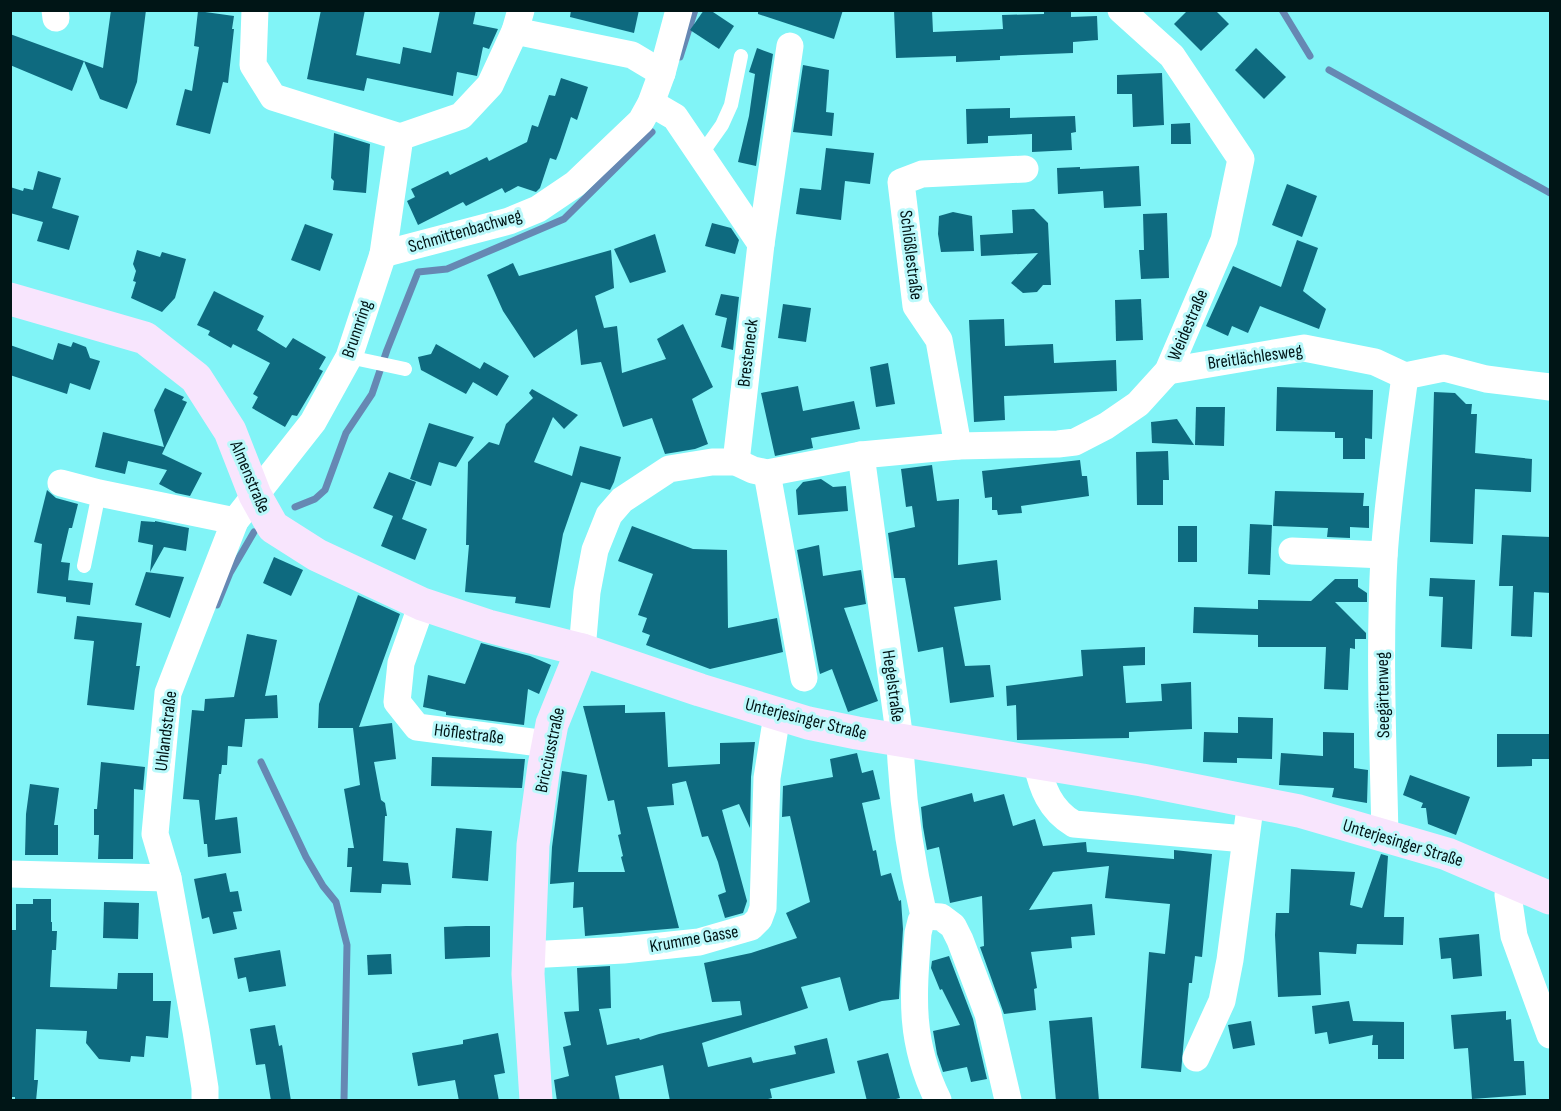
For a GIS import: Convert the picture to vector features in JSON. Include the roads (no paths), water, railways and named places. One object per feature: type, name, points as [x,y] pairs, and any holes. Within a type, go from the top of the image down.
[{"type":"main road","name":"Almenstraße","points":[[10,299],[145,338],[196,378],[230,431],[255,495],[270,524],[309,551],[422,604],[488,626],[582,651]]},
{"type":"main road","name":"Unterjesinger Straße","points":[[582,651],[777,715],[834,729],[1036,761],[1251,800],[1385,835],[1447,854],[1551,898]]},
{"type":"main road","name":"Bricciusstraße","points":[[536,1101],[528,955],[533,845],[548,744],[558,706],[582,651]]},
{"type":"street","points":[[255,10],[253,64],[273,97],[400,137],[461,116],[490,85],[518,21],[632,55],[662,73]]},
{"type":"street","name":"Schmittenbachweg","points":[[383,254],[509,220],[538,209],[575,184],[641,121],[651,103],[662,73],[679,10]]},
{"type":"street","name":"Weidestraße","points":[[736,462],[753,470],[767,473],[861,455],[958,446],[1075,442],[1106,426],[1138,404],[1168,371],[1224,240],[1241,159],[1172,56],[1121,10]]},
{"type":"street","name":"Bresteneck","points":[[736,462],[761,244],[790,46]]},
{"type":"street","points":[[651,103],[675,117],[761,244]]},
{"type":"street","name":"Brunnring","points":[[255,495],[361,360],[383,254],[400,137]]},
{"type":"street","name":"Schlößlestraße","points":[[958,446],[939,340],[916,306],[901,182],[922,174],[1025,169]]},
{"type":"street","name":"Breitlächlesweg","points":[[1168,371],[1304,348],[1375,362],[1405,376]]},
{"type":"street","points":[[1405,376],[1444,368],[1486,379],[1551,387]]},
{"type":"street","name":"Seegärtenweg","points":[[1385,835],[1382,655],[1384,555],[1405,376]]},
{"type":"street","name":"Hegelstraße","points":[[861,455],[900,740],[906,830],[924,916],[918,933],[915,1026],[921,1057],[938,1101]]},
{"type":"street","name":"Bricciusstraße","points":[[582,651],[591,570],[600,532],[609,514],[636,489],[669,469],[712,462],[736,462]]},
{"type":"street","points":[[767,473],[804,678]]},
{"type":"street","points":[[61,483],[235,521]]},
{"type":"street","name":"Uhlandstraße","points":[[205,1101],[196,1031],[168,878],[155,834],[168,693],[235,521],[255,495]]},
{"type":"street","points":[[1292,551],[1384,555]]},
{"type":"street","name":"Höflestraße","points":[[422,604],[401,663],[397,702],[417,727],[548,744]]},
{"type":"street","name":"Krumme Gasse","points":[[528,955],[677,945],[717,938],[752,927],[759,919],[763,908],[767,778],[777,715]]},
{"type":"street","points":[[1036,761],[1039,776],[1052,806],[1062,817],[1074,824],[1245,839]]},
{"type":"street","points":[[1196,1058],[1222,1001],[1230,960],[1251,800]]},
{"type":"street","points":[[10,874],[168,878]]},
{"type":"street","points":[[1511,880],[1508,895],[1510,919],[1539,969],[1551,1035]]},
{"type":"street","points":[[924,916],[941,917],[953,926],[960,940],[988,1014],[1008,1101]]},
{"type":"lane","points":[[700,156],[722,125],[731,105],[741,56]]},
{"type":"lane","points":[[361,360],[401,368]]},
{"type":"lane","points":[[84,566],[99,493]]},
{"type":"waterway","points":[[680,57],[695,10]]},
{"type":"waterway","points":[[1282,10],[1310,56]]},
{"type":"waterway","points":[[1329,70],[1550,193]]},
{"type":"waterway","points":[[295,507],[315,499],[325,490],[346,433],[372,394],[418,272],[447,269],[564,219],[652,132]]},
{"type":"waterway","points":[[217,605],[230,573],[254,532]]},
{"type":"waterway","points":[[261,762],[306,857],[323,886],[336,902],[347,945],[344,1100]]}]
